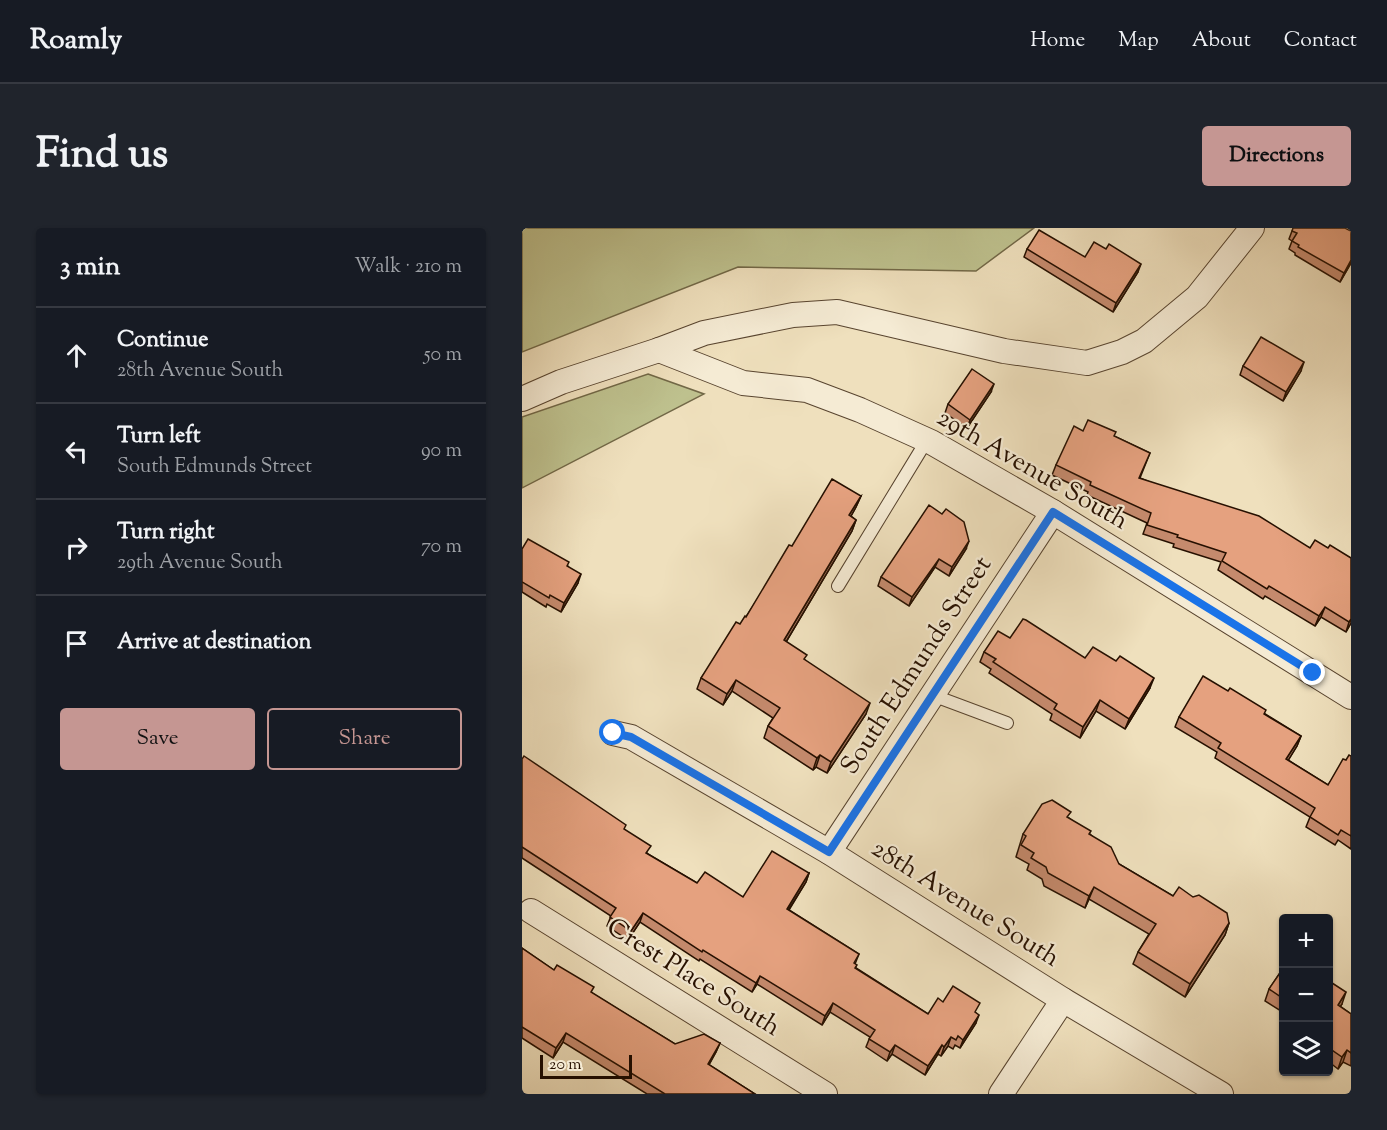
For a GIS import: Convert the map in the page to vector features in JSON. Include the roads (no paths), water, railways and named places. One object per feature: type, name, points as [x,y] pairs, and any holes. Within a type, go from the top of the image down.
[{"type":"street","points":[[522,399],[561,382],[704,333],[793,315],[837,312],[1004,351],[1088,363],[1122,352],[1144,341],[1197,297],[1252,228]]},
{"type":"street","name":"29th Avenue South","points":[[659,350],[743,383],[807,390],[860,410],[927,440],[1053,512],[1351,697]]},
{"type":"street","name":"South Edmunds Street","points":[[829,852],[1053,512]]},
{"type":"street","name":"28th Avenue South","points":[[613,733],[631,737],[829,852],[1063,1000],[1221,1094]]},
{"type":"street","name":"Crest Place South","points":[[531,910],[825,1094]]},
{"type":"street","points":[[1001,1094],[1063,1000]]},
{"type":"lane","points":[[838,586],[927,440]]},
{"type":"lane","points":[[932,695],[1008,723]]}]
